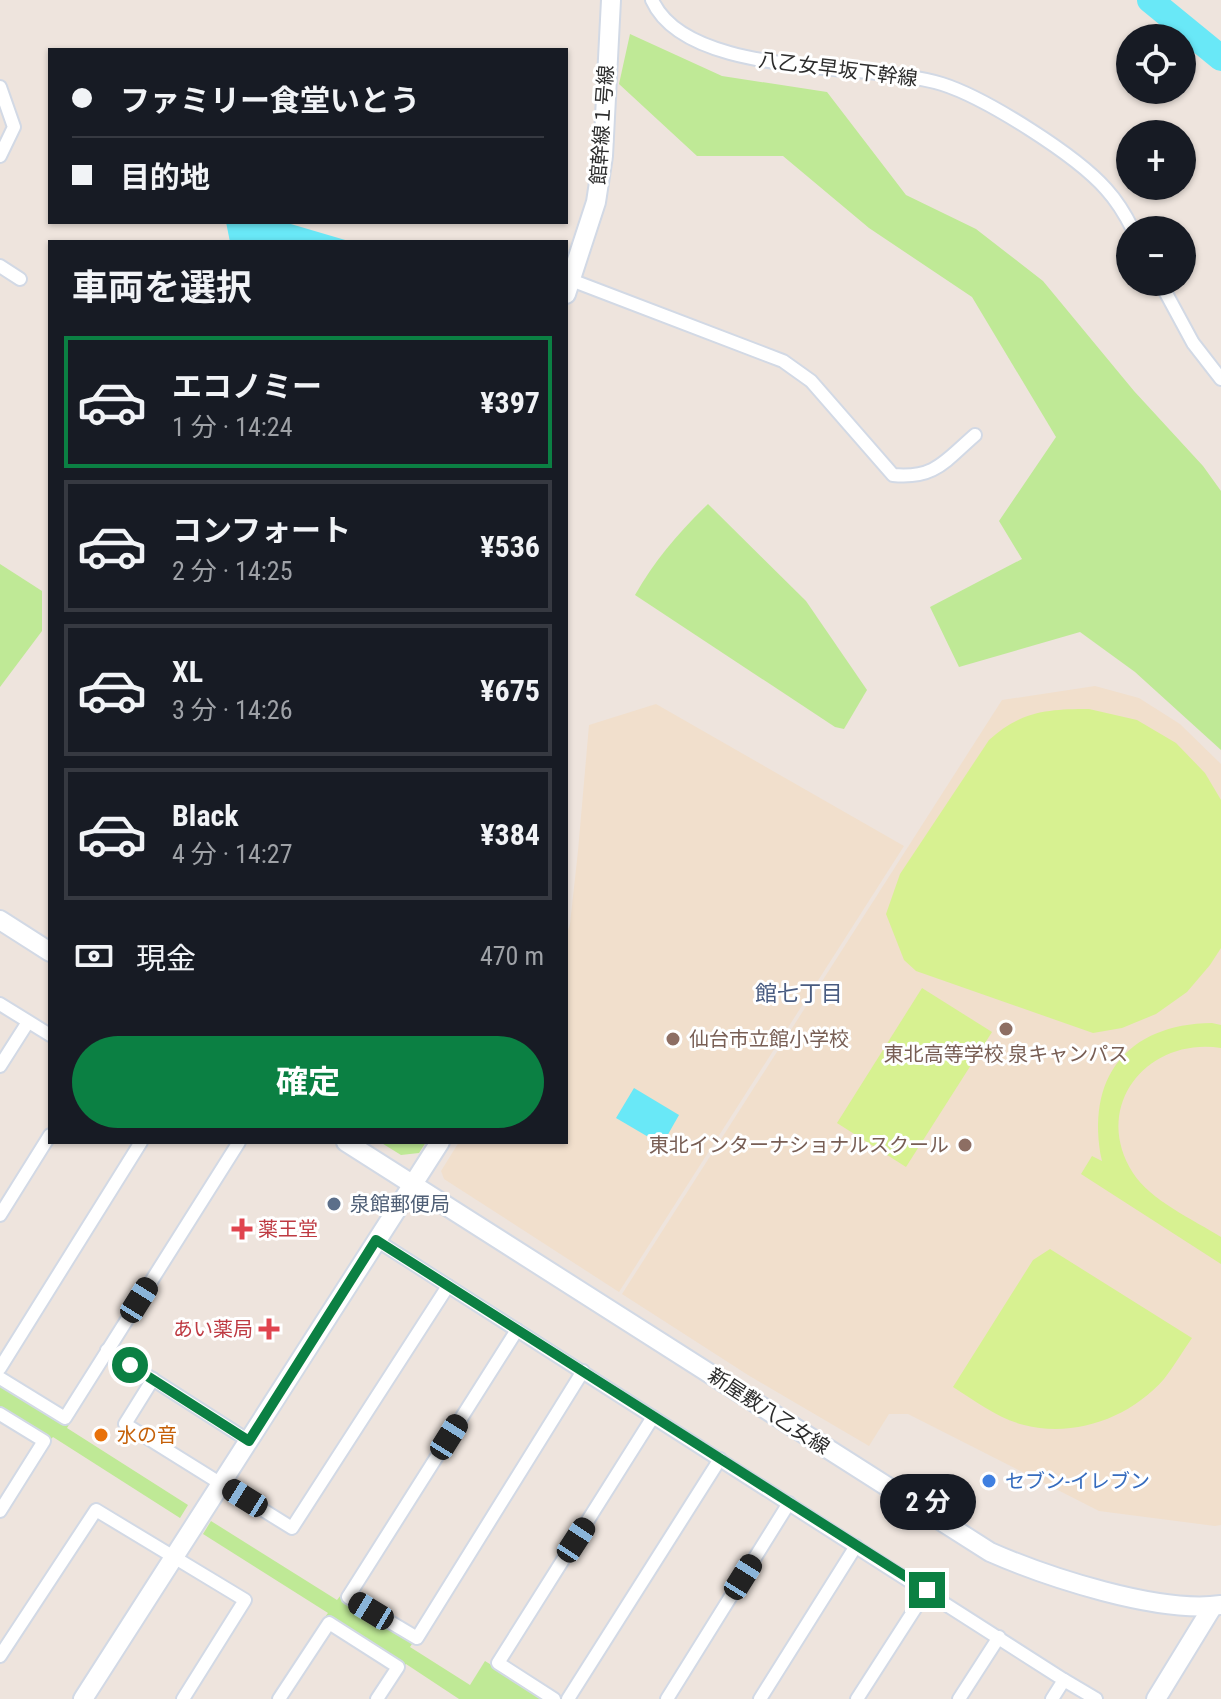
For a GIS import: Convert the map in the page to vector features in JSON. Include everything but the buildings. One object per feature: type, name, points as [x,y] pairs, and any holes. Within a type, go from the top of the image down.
[{"type":"street","name":"館幹線１号線","points":[[568,287],[596,202],[603,156],[611,0]]},
{"type":"street","name":"八乙女早坂下幹線","points":[[652,0],[685,34],[732,54],[805,67],[918,78],[959,91],[1001,113],[1076,161],[1108,191],[1124,216]]},
{"type":"street","points":[[0,87],[14,127],[2,151]]},
{"type":"street","points":[[0,266],[20,279]]},
{"type":"street","points":[[568,287],[783,361],[811,381],[893,475],[914,477],[932,472],[975,435]]},
{"type":"street","points":[[1168,296],[1193,343],[1221,379]]},
{"type":"street","points":[[0,920],[48,951]]},
{"type":"street","points":[[0,1004],[48,1034]]},
{"type":"street","points":[[0,1066],[28,1022]]},
{"type":"street","points":[[0,1215],[48,1138]]},
{"type":"street","points":[[0,1368],[140,1144]]},
{"type":"street","name":"新屋敷八乙女線","points":[[349,1144],[990,1552],[1070,1582],[1111,1592],[1154,1602],[1217,1605]]},
{"type":"street","points":[[83,1699],[439,1144]]},
{"type":"street","points":[[0,1378],[65,1418],[236,1146]]},
{"type":"street","points":[[376,1240],[1096,1699]]},
{"type":"street","points":[[153,1379],[125,1424],[292,1528],[448,1286]]},
{"type":"street","points":[[517,1330],[348,1597],[417,1638],[583,1371]]},
{"type":"street","points":[[107,1350],[249,1441]]},
{"type":"street","points":[[0,1414],[44,1441],[0,1511]]},
{"type":"street","points":[[554,1699],[498,1663],[653,1417]]},
{"type":"street","points":[[568,1699],[720,1459]]},
{"type":"street","points":[[667,1699],[789,1503]]},
{"type":"street","points":[[0,1656],[96,1510],[245,1600],[183,1699]]},
{"type":"street","points":[[760,1699],[856,1546]]},
{"type":"street","points":[[857,1699],[927,1590]]},
{"type":"street","points":[[1156,1699],[1217,1605]]},
{"type":"street","points":[[279,1699],[329,1623],[398,1667],[377,1699]]},
{"type":"street","points":[[959,1699],[999,1637]]},
{"type":"street","points":[[1052,1699],[1064,1680]]},
{"type":"shaded area","name":"東北高等学校 泉キャンパス","points":[[1095,686],[1139,698],[1180,724],[1221,764],[1221,1525],[1215,1526],[1099,1511],[908,1414],[889,1414],[869,1446],[748,1375],[622,1294],[1002,700]]},
{"type":"shaded area","name":"仙台市立館小学校","points":[[656,704],[904,846],[619,1292],[444,1179],[441,1171],[458,1144],[568,1144],[568,930],[589,725]]},
{"type":"green space","points":[[630,34],[722,76],[827,92],[906,195],[976,229],[1043,281],[1134,391],[1203,466],[1221,491],[1221,750],[1135,672],[1080,632],[959,667],[930,607],[1022,559],[999,521],[1056,437],[972,297],[869,228],[783,156],[697,156],[619,84]]},
{"type":"green space","points":[[708,504],[806,601],[867,690],[844,729],[835,727],[635,595],[668,547]]},
{"type":"green space","points":[[0,564],[42,591],[42,631],[0,687]]},
{"type":"green space","points":[[1089,709],[1137,720],[1176,743],[1205,773],[1221,800],[1221,948],[1187,992],[1156,1014],[1122,1028],[1093,1033],[916,971],[904,960],[886,914],[900,874],[989,740],[1024,717],[1061,710]]},
{"type":"green space","points":[[922,988],[992,1032],[906,1167],[837,1123]]},
{"type":"green space","points":[[1212,1023],[1221,1025],[1221,1048],[1194,1047],[1170,1053],[1150,1065],[1134,1081],[1123,1101],[1119,1124],[1122,1148],[1133,1173],[1161,1201],[1221,1237],[1221,1264],[1081,1174],[1092,1156],[1102,1161],[1098,1132],[1100,1105],[1107,1082],[1118,1062],[1135,1045],[1156,1033]]},
{"type":"green space","points":[[383,1144],[425,1144],[419,1153],[401,1155]]},
{"type":"green space","points":[[1050,1249],[1192,1338],[1164,1379],[1135,1404],[1100,1422],[1062,1429],[1015,1422],[987,1409],[953,1387],[1033,1260]]},
{"type":"green space","points":[[0,1379],[70,1423],[67,1428],[188,1505],[180,1518],[53,1437],[49,1441],[0,1410]]},
{"type":"green space","points":[[211,1521],[337,1600],[341,1595],[414,1641],[410,1647],[470,1685],[485,1661],[546,1699],[459,1699],[325,1617],[328,1613],[203,1534]]},
{"type":"water","points":[[226,224],[291,224],[345,240],[230,240]]},
{"type":"water","points":[[634,1088],[679,1115],[662,1145],[616,1118]]},
{"type":"waterway","points":[[1150,0],[1221,58]]},
{"type":"place","name":"東北高等学校 泉キャンパス","points":[[1006,1029]]},
{"type":"place","name":"仙台市立館小学校","points":[[673,1039]]},
{"type":"place","name":"東北インターナショナルスクール","points":[[965,1145]]},
{"type":"place","name":"泉館郵便局","points":[[334,1204]]},
{"type":"place","name":"薬王堂","points":[[242,1229]]},
{"type":"place","name":"あい薬局","points":[[269,1329]]},
{"type":"place","name":"水の音","points":[[101,1435]]},
{"type":"place","name":"セブン-イレブン","points":[[989,1481]]},
{"type":"district","name":"館七丁目","points":[[799,993]]},
{"type":"route","points":[[130,1365],[249,1441],[376,1240],[927,1590]]}]
